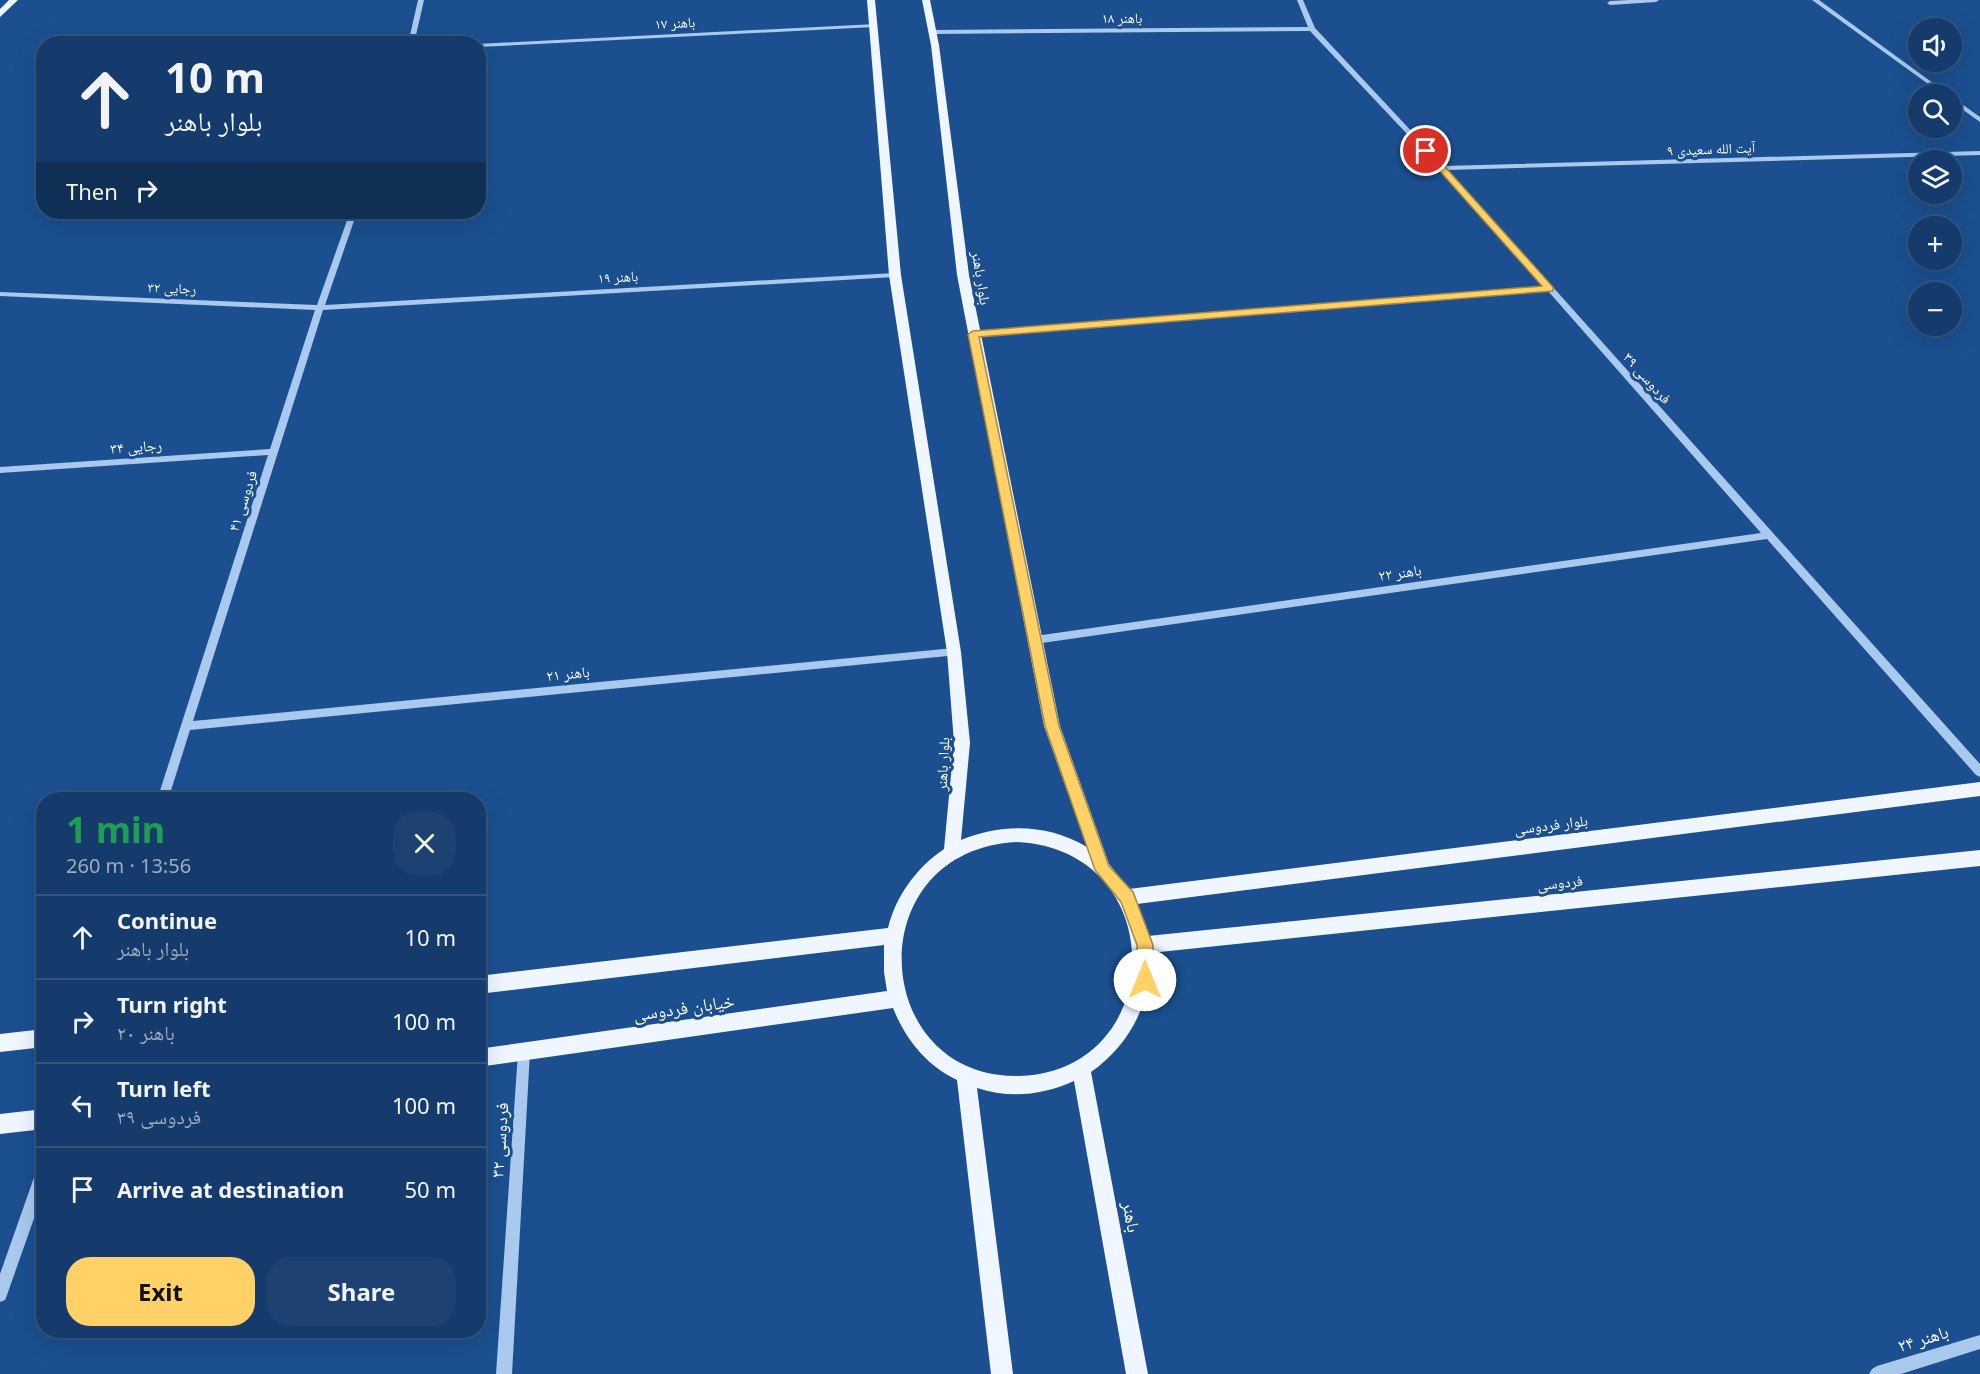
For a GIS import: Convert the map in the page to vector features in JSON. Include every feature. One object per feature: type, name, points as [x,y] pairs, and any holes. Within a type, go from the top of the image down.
[{"type":"main road","points":[[0,14],[14,0]]},
{"type":"main road","name":"بلوار باهنر","points":[[871,0],[895,275],[954,652],[962,743],[952,852]]},
{"type":"main road","name":"بلوار باهنر","points":[[926,0],[973,334],[1052,726],[1103,870]]},
{"type":"main road","name":"بلوار فردوسی","points":[[1127,897],[1980,789]]},
{"type":"main road","points":[[1030,837],[1069,848],[1103,870],[1127,897],[1145,945],[1145,980],[1133,1014],[1112,1044],[1081,1067],[1055,1079],[1025,1083],[995,1081],[966,1073],[923,1043],[895,999],[888,967],[890,936],[902,902],[924,874],[952,852],[990,839],[1030,837]]},
{"type":"main road","name":"فردوسی","points":[[1145,945],[1980,858]]},
{"type":"main road","points":[[486,984],[890,936]]},
{"type":"main road","name":"خیابان فردوسی","points":[[486,1057],[895,999]]},
{"type":"main road","points":[[0,1043],[36,1039]]},
{"type":"main road","name":"باهنر","points":[[1081,1067],[1137,1374]]},
{"type":"main road","points":[[966,1073],[1002,1374]]},
{"type":"main road","points":[[0,1124],[36,1120]]},
{"type":"street","points":[[413,36],[421,0]]},
{"type":"street","name":"فردوسی ۳۹","points":[[1300,0],[1312,29],[1442,168],[1980,772]]},
{"type":"street","points":[[1610,3],[1656,0]]},
{"type":"street","points":[[1815,0],[1931,84]]},
{"type":"street","name":"باهنر ۱۷","points":[[486,45],[874,25]]},
{"type":"street","name":"باهنر ۱۸","points":[[932,32],[1312,29]]},
{"type":"street","points":[[1962,106],[1980,120]]},
{"type":"street","name":"آیت الله سعیدی ۹","points":[[1442,168],[1980,153]]},
{"type":"street","name":"فردوسی ۴۱","points":[[165,792],[351,219]]},
{"type":"street","name":"باهنر ۱۹","points":[[344,307],[895,275]]},
{"type":"street","points":[[973,334],[1550,289]]},
{"type":"street","name":"رجایی ۳۲","points":[[0,294],[320,308],[344,307]]},
{"type":"street","name":"رجایی ۳۴","points":[[0,470],[274,452]]},
{"type":"street","name":"باهنر ۲۲","points":[[1035,640],[1769,535]]},
{"type":"street","name":"باهنر ۲۱","points":[[186,726],[954,652]]},
{"type":"street","name":"فردوسی ۳۲","points":[[504,1374],[524,1052]]},
{"type":"street","points":[[0,1295],[36,1192]]},
{"type":"street","name":"باهنر ۲۴","points":[[1877,1374],[1980,1342]]},
{"type":"route","points":[[1145,980],[1145,945],[1127,897],[1103,870],[1052,726],[973,334],[1550,289],[1426,151]]}]
